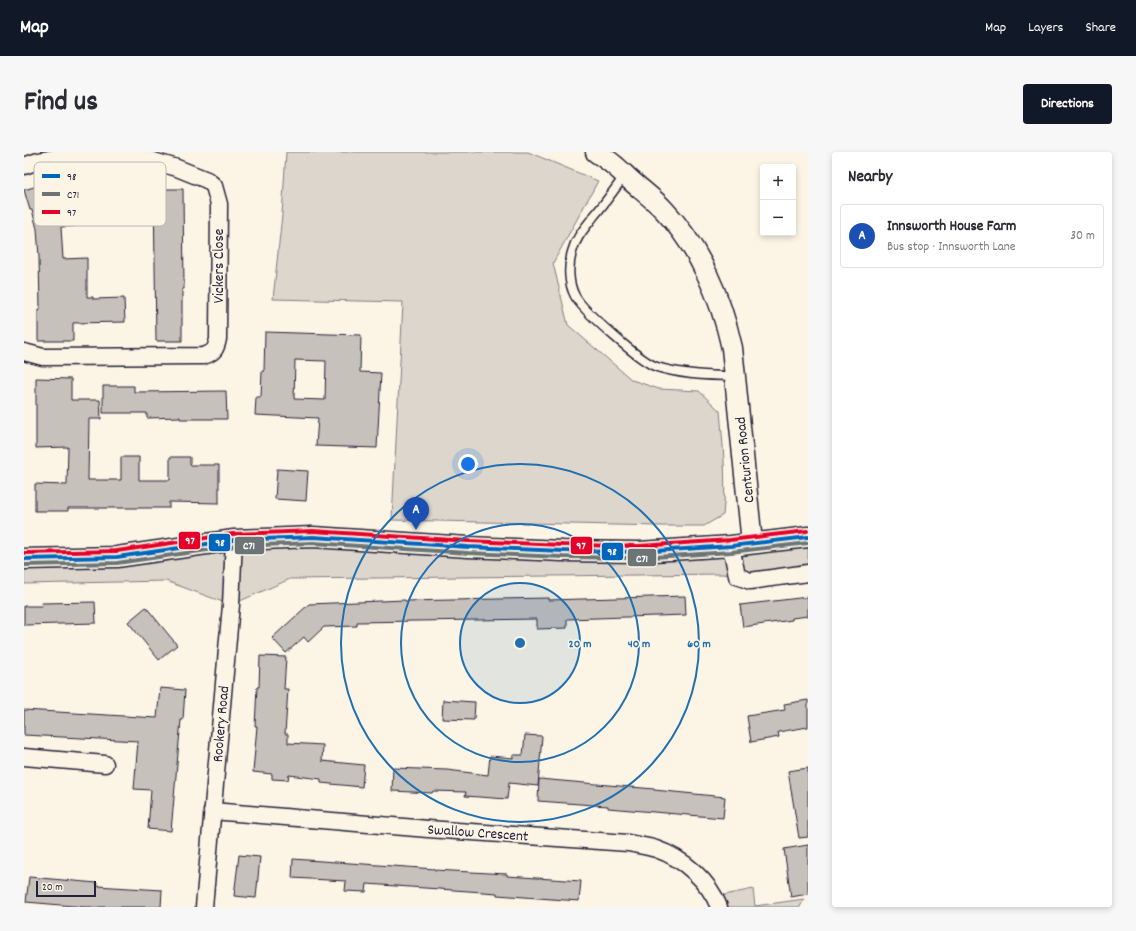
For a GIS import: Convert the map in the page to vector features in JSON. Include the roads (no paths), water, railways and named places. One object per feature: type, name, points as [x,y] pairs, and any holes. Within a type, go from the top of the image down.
[{"type":"street","name":"Centurion Road","points":[[596,152],[621,170],[664,210],[684,235],[704,269],[718,298],[727,323],[732,348],[752,544]]},
{"type":"street","name":"Vickers Close","points":[[35,162],[59,157],[125,156],[157,162]]},
{"type":"street","name":"Vickers Close","points":[[24,166],[34,162]]},
{"type":"street","name":"Vickers Close","points":[[24,352],[43,357],[203,356],[210,354],[216,349],[218,339],[219,204],[214,186],[207,180],[166,165]]},
{"type":"street","points":[[24,559],[117,557],[234,540],[313,537],[468,547],[639,552],[730,546],[808,537]]},
{"type":"street","name":"Rookery Road","points":[[204,907],[231,605],[234,540]]},
{"type":"street","points":[[730,546],[737,576],[750,581],[808,574]]},
{"type":"street","points":[[24,757],[76,768],[105,764]]},
{"type":"street","name":"Swallow Crescent","points":[[212,811],[428,829],[628,843],[657,850],[683,862],[700,878],[715,897],[719,907]]},
{"type":"lane","points":[[625,175],[583,228],[577,239],[572,252],[569,272],[570,282],[576,297],[586,310],[612,334],[638,357],[655,367],[685,373],[735,376]]},
{"type":"place","name":"Innsworth House Farm","points":[[416,530]]}]
